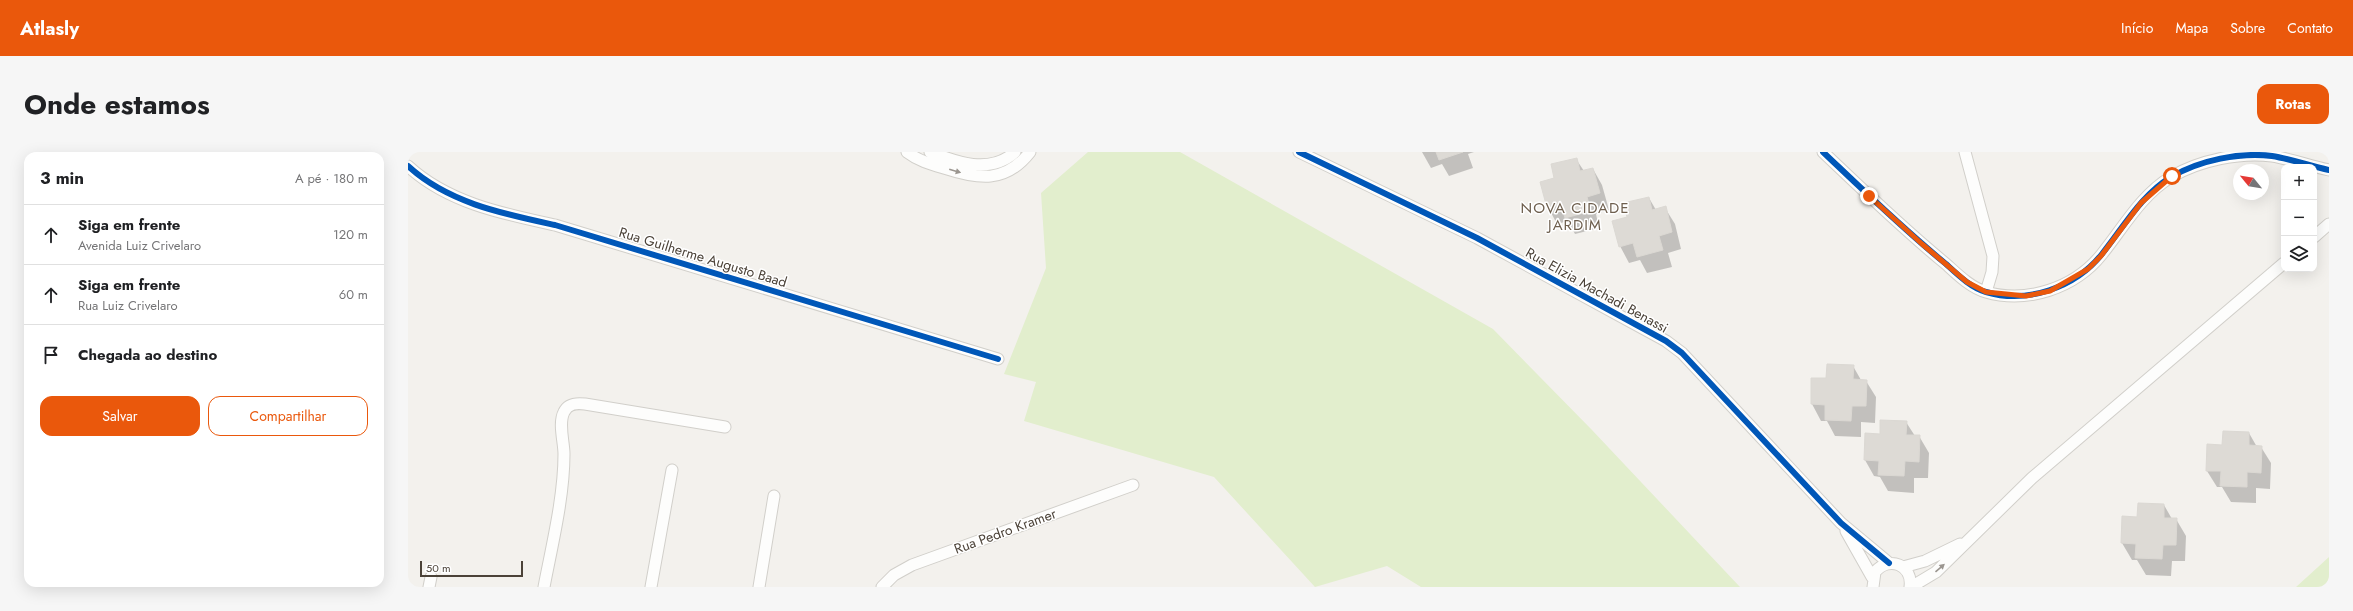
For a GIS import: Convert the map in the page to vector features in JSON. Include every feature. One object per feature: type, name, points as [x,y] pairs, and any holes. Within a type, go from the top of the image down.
[{"type":"street","points":[[907,152],[973,176],[988,178],[1001,175],[1014,158]]},
{"type":"street","points":[[930,152],[972,165],[988,164],[1014,158],[1030,152]]},
{"type":"street","name":"Rua Elizia Machadi Benassi","points":[[1299,152],[1477,238],[1666,341],[1687,358],[1841,523],[1889,563]]},
{"type":"street","points":[[1823,152],[1922,244],[1967,282],[1986,292],[2026,296],[2050,291],[2072,280],[2088,269],[2101,256],[2141,203],[2156,188],[2172,176],[2200,164],[2229,157],[2256,154],[2274,156],[2329,170]]},
{"type":"street","points":[[1965,152],[1993,256],[1992,272],[1986,292]]},
{"type":"street","name":"Rua Guilherme Augusto Baad","points":[[408,166],[436,187],[496,212],[555,225],[998,359]]},
{"type":"street","points":[[2315,236],[2329,224]]},
{"type":"street","points":[[1903,567],[1910,576],[1911,587],[1936,572],[1964,542],[2032,478],[2281,265]]},
{"type":"street","points":[[544,587],[556,525],[564,455],[563,416],[567,407],[577,403],[725,427]]},
{"type":"street","points":[[652,587],[672,470]]},
{"type":"street","name":"Rua Pedro Kramer","points":[[882,587],[894,575],[912,565],[1133,485]]},
{"type":"street","points":[[758,587],[774,496]]},
{"type":"street","name":"Rua Elizia Machadi Benassi","points":[[1841,523],[1873,582]]},
{"type":"street","points":[[1873,582],[1878,567],[1889,563],[1903,567],[1925,561],[1964,542]]},
{"type":"green space","points":[[1088,152],[1180,152],[1493,329],[1592,430],[1740,587],[1421,587],[1387,566],[1315,587],[1214,477],[1024,421],[1036,382],[1004,374],[1046,268],[1041,193]]},
{"type":"green space","points":[[2329,557],[2329,587],[2296,587]]},
{"type":"building","points":[[1436,152],[1463,152],[1439,160]]},
{"type":"building","points":[[1577,158],[1580,171],[1593,168],[1600,193],[1587,197],[1591,211],[1565,218],[1561,204],[1547,208],[1540,182],[1554,178],[1551,164]]},
{"type":"building","points":[[1649,197],[1652,210],[1666,206],[1672,232],[1659,236],[1663,250],[1637,257],[1633,243],[1619,247],[1612,221],[1627,217],[1623,203]]},
{"type":"building","points":[[1827,364],[1854,365],[1853,379],[1867,380],[1866,406],[1852,406],[1851,421],[1825,420],[1825,405],[1811,404],[1811,378],[1826,378]]},
{"type":"building","points":[[1880,420],[1907,421],[1906,435],[1920,435],[1919,462],[1905,461],[1904,476],[1878,475],[1879,461],[1864,460],[1865,433],[1880,434]]},
{"type":"building","points":[[2223,431],[2249,432],[2249,445],[2262,446],[2261,473],[2247,472],[2247,487],[2220,486],[2221,471],[2206,471],[2207,444],[2222,445]]},
{"type":"building","points":[[2138,503],[2164,504],[2164,518],[2177,518],[2176,545],[2163,545],[2162,559],[2135,558],[2136,544],[2121,543],[2122,516],[2137,517]]},
{"type":"cycle path","points":[[1299,152],[1477,238],[1666,341],[1682,353],[1841,523],[1889,563]]},
{"type":"cycle path","points":[[1823,152],[1914,237],[1964,280],[1986,292],[2018,296],[2049,290],[2078,276],[2091,266],[2102,254],[2142,202],[2160,184],[2182,171],[2207,162],[2234,156],[2247,155],[2279,157],[2329,170]]},
{"type":"cycle path","points":[[408,166],[424,179],[441,189],[477,205],[555,225],[998,359]]},
{"type":"district","name":"NOVA CIDADE JARDIM","points":[[1575,216]]},
{"type":"route","points":[[1869,196],[1967,282],[1986,292],[2026,296],[2050,291],[2072,280],[2088,269],[2101,256],[2141,203],[2156,188],[2172,176]]}]
